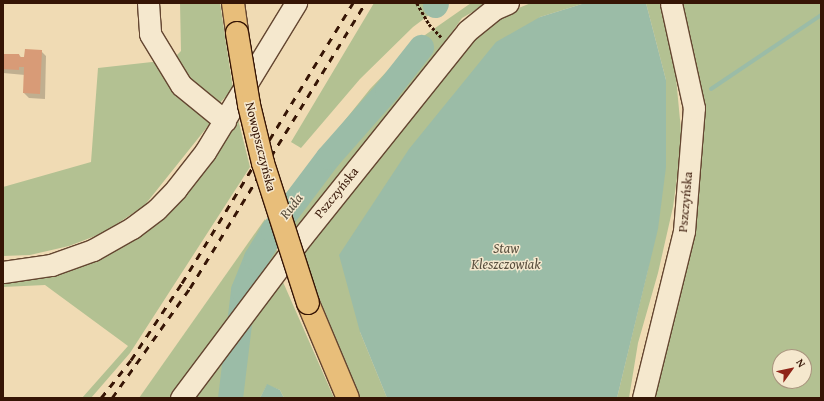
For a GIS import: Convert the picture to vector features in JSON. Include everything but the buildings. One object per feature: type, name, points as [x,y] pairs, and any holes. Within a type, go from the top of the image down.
[{"type":"main road","name":"Nowopszczyńska","points":[[233,3],[249,105],[263,164],[308,303],[348,398]]},
{"type":"street","points":[[148,3],[150,34],[181,85],[225,121]]},
{"type":"street","points":[[3,272],[38,268],[72,259],[105,244],[132,228],[176,189],[225,121],[296,3]]},
{"type":"street","name":"Pszczyńska","points":[[181,398],[255,302],[302,237],[467,31],[494,9],[508,3]]},
{"type":"street","name":"Pszczyńska","points":[[643,398],[684,231],[694,108],[671,3]]},
{"type":"path","points":[[417,3],[429,24],[453,49]]},
{"type":"shaded area","points":[[180,3],[220,3],[233,89],[217,106],[180,75],[173,59],[181,51]]},
{"type":"shaded area","points":[[374,3],[445,3],[413,27],[360,79],[301,148],[291,142]]},
{"type":"shaded area","points":[[471,3],[488,3],[462,18],[438,52],[504,14],[531,3],[585,3],[540,17],[360,332],[387,398],[360,398],[316,290],[285,195],[370,89],[415,42]]},
{"type":"shaded area","points":[[646,3],[660,3],[665,15],[675,67],[682,141],[673,207],[658,273],[638,343],[629,398],[617,398],[648,269],[666,80]]},
{"type":"shaded area","points":[[683,3],[821,3],[821,398],[650,398],[681,282],[704,119]]},
{"type":"shaded area","points":[[161,61],[212,121],[144,206],[103,233],[69,246],[30,255],[3,256],[3,187],[91,162],[98,68]]},
{"type":"shaded area","points":[[238,119],[250,167],[130,353],[91,398],[82,398],[128,346],[45,285],[3,287],[3,282],[42,276],[188,189]]},
{"type":"shaded area","points":[[265,219],[280,259],[172,398],[139,398]]},
{"type":"shaded area","points":[[283,282],[334,398],[284,398],[280,390],[267,385],[260,398],[194,398]]},
{"type":"water","name":"Staw Kleszczowiak","points":[[585,3],[646,3],[666,80],[666,167],[658,229],[617,398],[387,398],[360,332],[339,255],[409,149],[496,42],[540,17]]},
{"type":"water","points":[[267,384],[280,390],[284,398],[260,398]]},
{"type":"waterway","points":[[711,89],[821,15]]},
{"type":"waterway","name":"Ruda","points":[[230,398],[243,290],[256,258],[273,230],[328,157],[387,90],[421,47]]},
{"type":"railway","points":[[101,398],[131,360],[182,283],[353,3]]},
{"type":"railway","points":[[112,398],[190,288],[365,3]]}]
